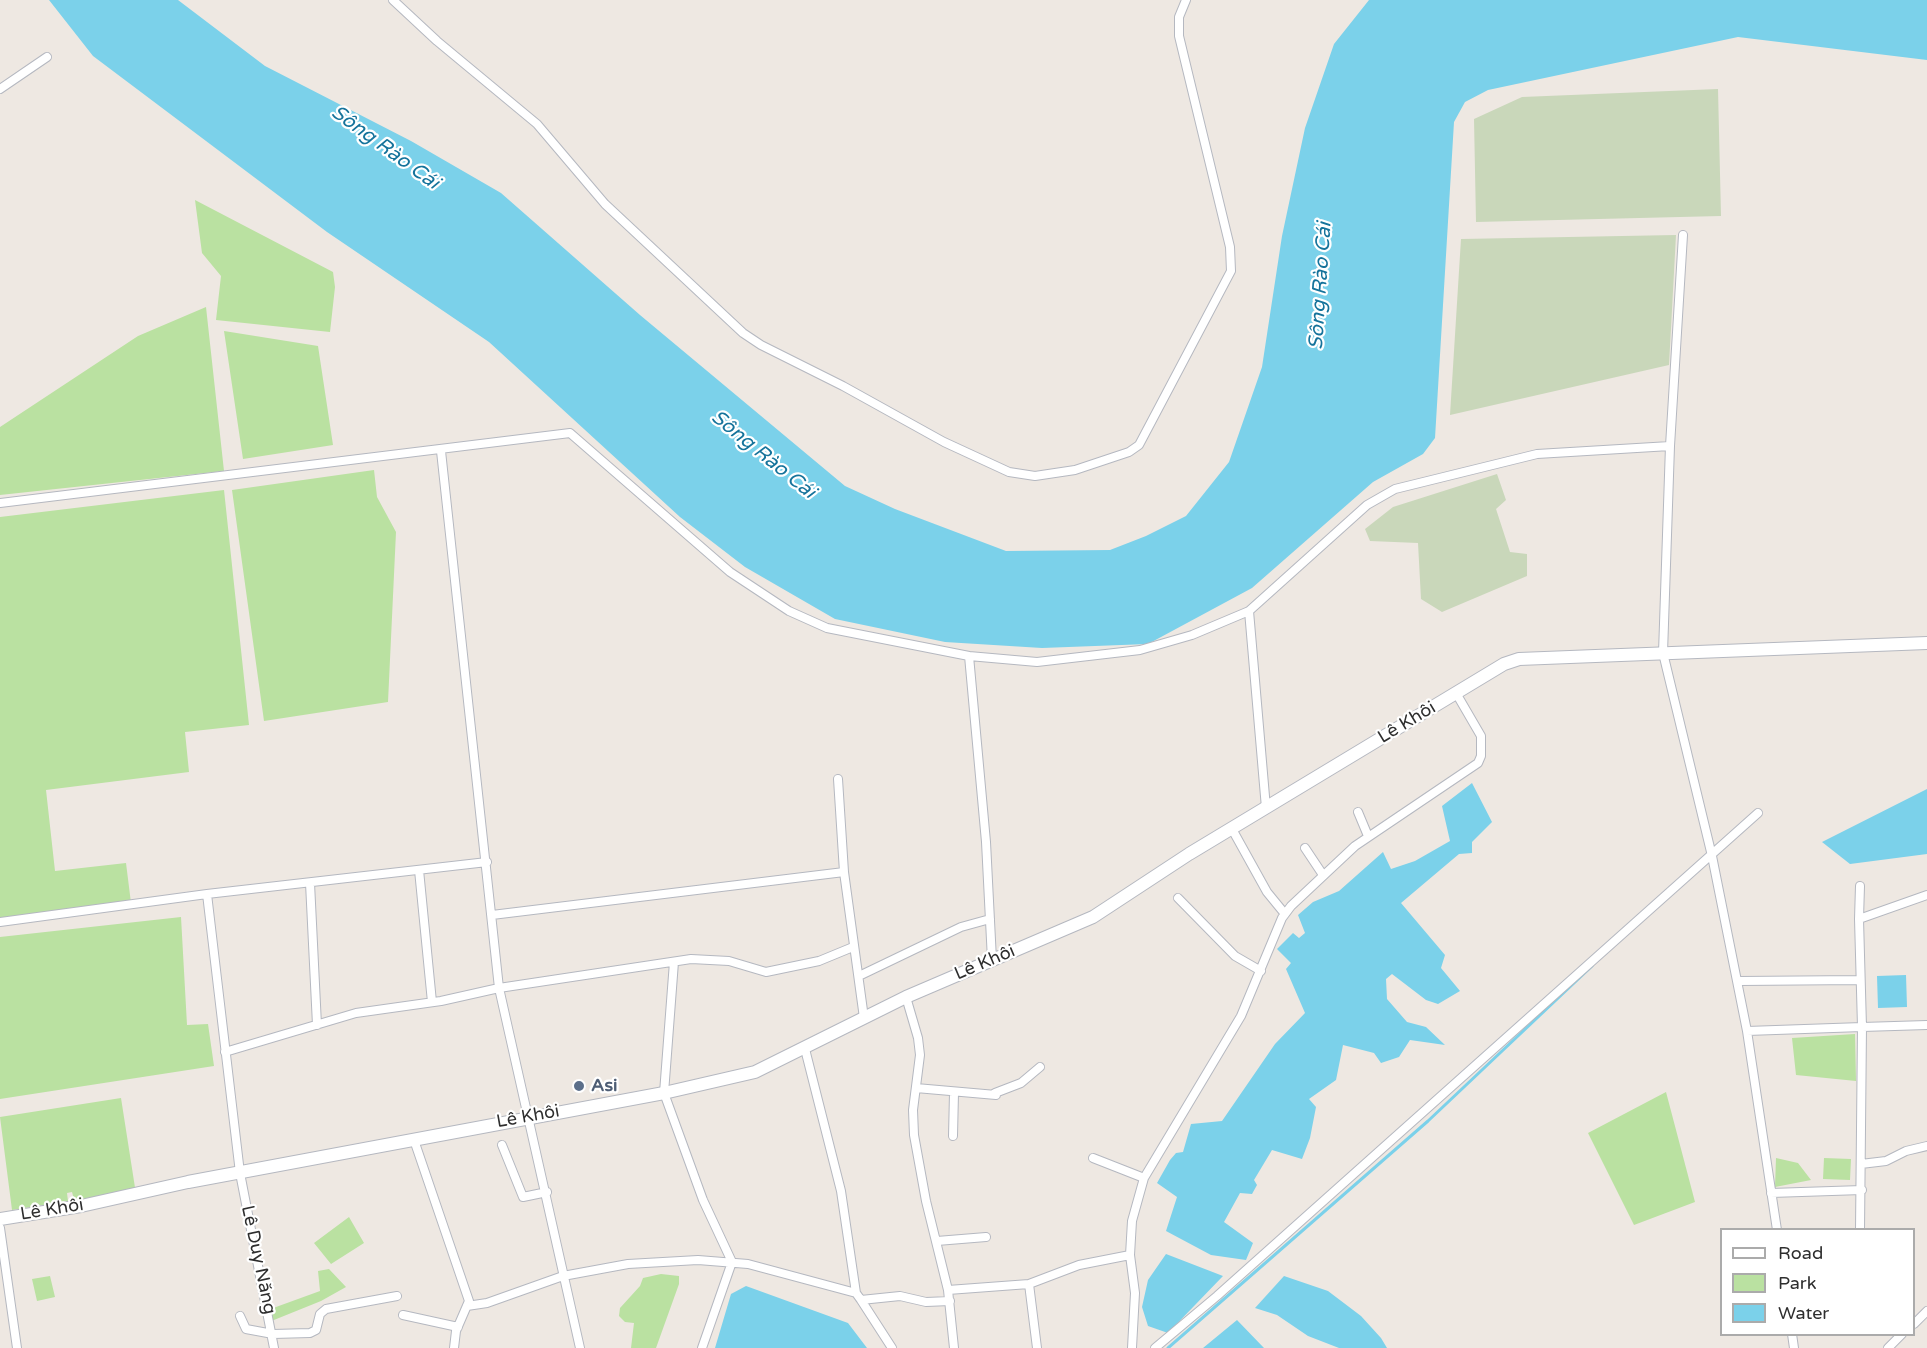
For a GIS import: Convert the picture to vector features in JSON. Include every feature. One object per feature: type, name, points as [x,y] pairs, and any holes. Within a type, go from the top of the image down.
[{"type":"street","points":[[393,0],[437,41],[541,128],[605,204],[743,333],[761,345],[843,386],[944,442],[1009,472],[1035,476],[1075,470],[1129,452],[1139,445],[1231,271],[1229,239],[1179,36],[1179,17],[1186,0]]},
{"type":"street","points":[[0,89],[47,57]]},
{"type":"street","points":[[1683,235],[1670,447],[1663,653],[1712,856],[1739,981],[1777,1228]]},
{"type":"street","points":[[0,503],[441,451],[570,433],[730,572],[789,611],[827,628],[969,656],[1037,662],[1140,650],[1192,635],[1249,610],[1285,581],[1367,505],[1395,489],[1538,454],[1670,447]]},
{"type":"street","points":[[441,451],[499,988],[547,1192],[580,1348]]},
{"type":"street","points":[[1249,610],[1266,808]]},
{"type":"street","name":"Lê Khôi","points":[[0,1219],[81,1206],[240,1173],[664,1093],[755,1072],[906,997],[1093,917],[1266,808],[1504,664],[1519,658],[1927,643]]},
{"type":"street","points":[[969,656],[992,960]]},
{"type":"street","points":[[1132,1348],[1135,1293],[1130,1255],[1132,1221],[1144,1178],[1232,1032],[1285,914],[1323,875],[1368,836],[1478,763],[1481,756],[1480,736],[1456,693]]},
{"type":"street","points":[[838,779],[844,872],[864,1018]]},
{"type":"street","points":[[1358,812],[1368,836]]},
{"type":"street","points":[[1155,1348],[1217,1296],[1758,813]]},
{"type":"street","points":[[1232,830],[1266,891],[1285,914]]},
{"type":"street","points":[[1305,849],[1323,875]]},
{"type":"street","points":[[0,922],[207,894],[487,862]]},
{"type":"street","points":[[419,870],[432,1002]]},
{"type":"street","points":[[492,915],[844,872]]},
{"type":"street","points":[[310,883],[317,1025]]},
{"type":"street","points":[[1860,886],[1862,1027],[1860,1228]]},
{"type":"street","name":"Lê Duy Năng","points":[[207,894],[240,1173],[274,1348]]},
{"type":"street","points":[[1859,919],[1927,895]]},
{"type":"street","points":[[1178,898],[1235,956],[1261,971]]},
{"type":"street","points":[[859,976],[961,927],[990,920]]},
{"type":"street","points":[[225,1052],[356,1013],[432,1002],[499,988],[691,959],[729,961],[766,972],[819,961],[853,947]]},
{"type":"street","points":[[674,962],[664,1093],[703,1200],[732,1262],[702,1348]]},
{"type":"street","points":[[1739,981],[1860,980]]},
{"type":"street","points":[[906,997],[918,1038],[913,1110],[914,1135],[926,1201],[948,1290],[954,1348]]},
{"type":"street","points":[[1747,1031],[1927,1025]]},
{"type":"street","points":[[805,1049],[841,1191],[858,1296],[892,1348]]},
{"type":"street","points":[[916,1088],[954,1093],[995,1094],[1021,1083],[1040,1067]]},
{"type":"street","points":[[953,1136],[954,1093]]},
{"type":"street","points":[[414,1140],[469,1301],[458,1327],[454,1348]]},
{"type":"street","points":[[501,1145],[523,1197],[547,1192]]},
{"type":"street","points":[[1861,1164],[1886,1161],[1906,1151],[1927,1146]]},
{"type":"street","points":[[1093,1158],[1144,1178]]},
{"type":"street","points":[[1771,1192],[1862,1190]]},
{"type":"street","points":[[0,1228],[17,1348]]},
{"type":"street","points":[[937,1241],[986,1237]]},
{"type":"street","points":[[948,1290],[1029,1284],[1079,1265],[1130,1255]]},
{"type":"street","points":[[467,1306],[487,1303],[563,1276],[628,1264],[698,1260],[732,1262],[858,1296],[900,1296],[926,1302],[950,1301]]},
{"type":"street","points":[[1029,1284],[1037,1348]]},
{"type":"street","points":[[240,1316],[246,1329],[273,1334],[310,1333],[316,1330],[320,1314],[326,1309],[397,1296]]},
{"type":"street","points":[[1915,1323],[1927,1311]]},
{"type":"street","points":[[403,1314],[458,1327]]},
{"type":"street","points":[[1889,1347],[1901,1336]]},
{"type":"green space","points":[[1718,89],[1721,216],[1476,222],[1474,119],[1522,97]]},
{"type":"green space","points":[[195,200],[333,272],[335,287],[330,332],[216,320],[221,276],[202,253]]},
{"type":"green space","points":[[1676,235],[1669,365],[1450,415],[1461,239]]},
{"type":"green space","points":[[206,307],[224,471],[0,495],[0,427],[138,336]]},
{"type":"green space","points":[[224,331],[318,346],[333,445],[243,459]]},
{"type":"green space","points":[[374,470],[377,497],[396,532],[388,702],[264,721],[232,490]]},
{"type":"green space","points":[[1497,474],[1506,500],[1496,509],[1510,552],[1527,554],[1527,576],[1442,612],[1421,599],[1418,543],[1370,541],[1365,529],[1393,507]]},
{"type":"green space","points":[[224,490],[249,725],[185,732],[189,772],[46,790],[55,871],[126,863],[131,903],[0,919],[0,517]]},
{"type":"green space","points":[[181,917],[187,1025],[208,1024],[214,1066],[0,1099],[0,937]]},
{"type":"green space","points":[[1855,1034],[1856,1081],[1796,1075],[1792,1038]]},
{"type":"green space","points":[[1666,1092],[1695,1202],[1634,1225],[1588,1133]]},
{"type":"green space","points":[[121,1098],[136,1194],[75,1203],[72,1192],[67,1193],[68,1201],[12,1210],[0,1117]]},
{"type":"green space","points":[[1776,1158],[1798,1163],[1811,1180],[1775,1187]]},
{"type":"green space","points":[[1824,1158],[1851,1159],[1850,1180],[1823,1179]]},
{"type":"green space","points":[[349,1217],[364,1243],[331,1264],[314,1243]]},
{"type":"green space","points":[[329,1269],[346,1287],[321,1301],[269,1322],[265,1311],[320,1291],[318,1271]]},
{"type":"green space","points":[[661,1274],[679,1276],[679,1284],[656,1348],[631,1348],[634,1323],[625,1322],[619,1316],[620,1308],[640,1286],[643,1278]]},
{"type":"green space","points":[[50,1276],[55,1297],[37,1301],[32,1279]]},
{"type":"water","name":"Sông Rào Cái","points":[[49,0],[178,0],[265,66],[411,141],[501,193],[640,315],[845,486],[895,509],[1006,551],[1110,550],[1146,536],[1186,516],[1229,462],[1262,367],[1282,236],[1305,128],[1334,44],[1369,0],[1927,0],[1927,60],[1738,37],[1488,90],[1465,102],[1454,122],[1435,438],[1423,454],[1373,482],[1252,588],[1148,644],[1042,648],[945,642],[835,619],[745,567],[680,517],[489,342],[327,232],[93,56]]},
{"type":"water","points":[[1472,783],[1492,822],[1472,842],[1472,853],[1459,854],[1401,903],[1445,955],[1441,968],[1460,991],[1438,1004],[1426,1000],[1392,974],[1386,979],[1387,999],[1407,1022],[1426,1027],[1445,1045],[1410,1040],[1399,1057],[1381,1063],[1374,1053],[1343,1045],[1336,1080],[1309,1099],[1316,1107],[1310,1138],[1302,1159],[1272,1150],[1254,1180],[1257,1185],[1252,1194],[1240,1193],[1224,1222],[1253,1243],[1246,1260],[1211,1255],[1166,1231],[1177,1197],[1157,1183],[1170,1160],[1176,1153],[1183,1152],[1191,1124],[1222,1121],[1275,1044],[1305,1013],[1286,969],[1291,963],[1277,949],[1293,933],[1299,938],[1305,933],[1298,915],[1313,902],[1339,891],[1383,852],[1391,869],[1415,861],[1450,841],[1442,806]]},
{"type":"water","points":[[1927,789],[1927,854],[1850,864],[1822,842]]},
{"type":"water","points":[[1906,975],[1907,1007],[1878,1008],[1877,976]]},
{"type":"water","points":[[1166,1254],[1223,1276],[1168,1333],[1148,1326],[1142,1307],[1148,1280]]},
{"type":"water","points":[[1284,1276],[1328,1291],[1361,1316],[1387,1348],[1339,1348],[1308,1336],[1277,1315],[1255,1308]]},
{"type":"water","points":[[746,1286],[848,1323],[867,1348],[715,1348],[731,1294]]},
{"type":"water","points":[[1237,1320],[1264,1348],[1203,1348]]},
{"type":"waterway","points":[[1168,1348],[1428,1121],[1592,966]]},
{"type":"place","name":"Asi","points":[[579,1086]]}]
